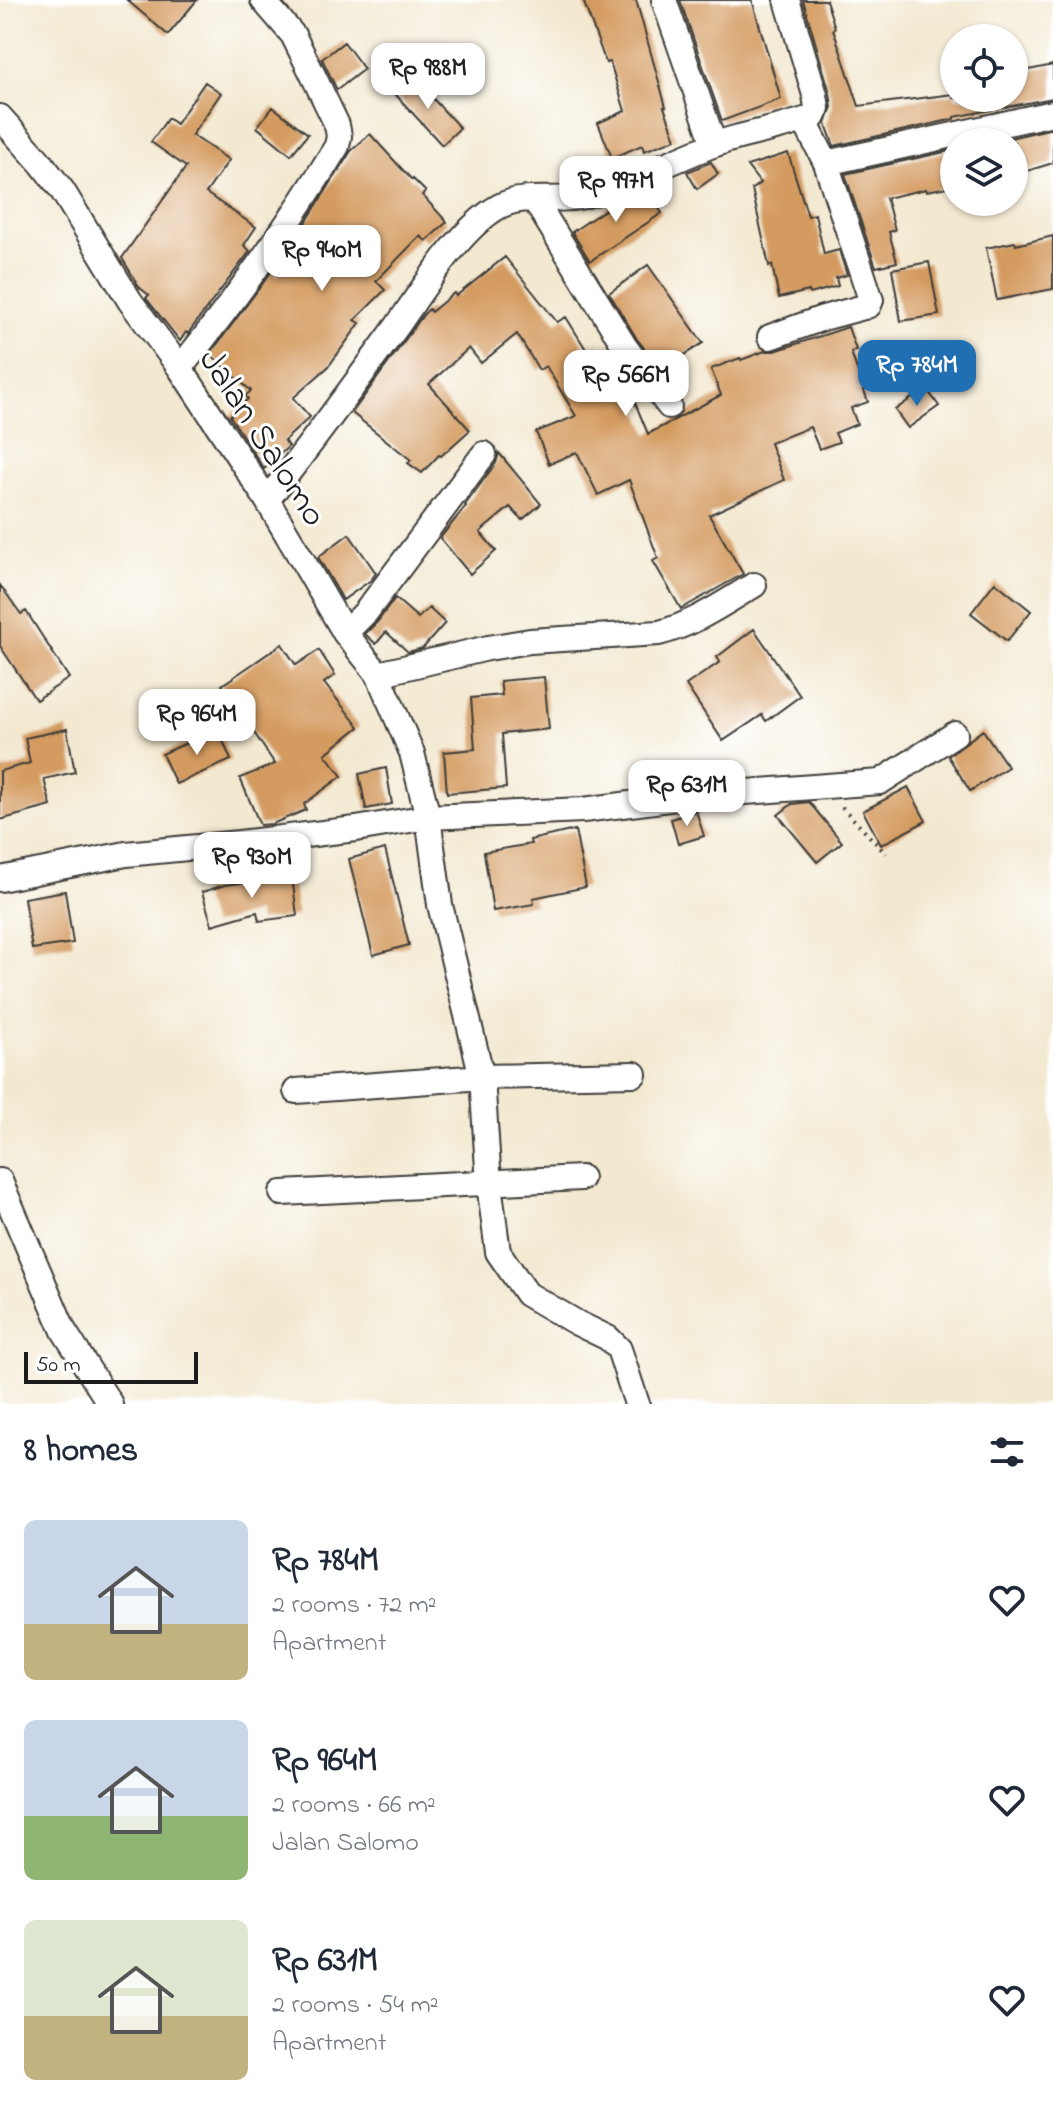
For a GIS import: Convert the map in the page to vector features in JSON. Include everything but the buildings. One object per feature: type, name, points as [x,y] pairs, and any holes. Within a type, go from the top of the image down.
[{"type":"street","points":[[180,368],[215,325],[337,146],[337,125],[293,35],[263,0]]},
{"type":"street","points":[[664,0],[714,144]]},
{"type":"street","points":[[267,500],[452,250],[499,207],[515,200],[581,197],[639,177],[714,144],[813,117],[817,108],[787,0]]},
{"type":"street","points":[[826,163],[1053,113]]},
{"type":"street","name":"Jalan Salomo","points":[[0,117],[62,190],[130,301],[180,368],[267,500],[345,633],[378,674],[412,753],[428,817],[440,905],[482,1077],[489,1184],[498,1252],[527,1294],[608,1338],[619,1349],[637,1404]]},
{"type":"street","points":[[770,337],[864,307],[871,300],[826,163],[804,120]]},
{"type":"street","points":[[534,199],[625,347],[669,406]]},
{"type":"street","points":[[345,633],[366,612],[484,454]]},
{"type":"street","points":[[378,674],[530,641],[659,633],[694,620],[754,585]]},
{"type":"street","points":[[0,879],[126,854],[356,829],[428,817],[583,810],[693,796],[880,782],[955,734]]},
{"type":"street","points":[[296,1091],[482,1077],[634,1074]]},
{"type":"street","points":[[282,1193],[581,1178]]},
{"type":"street","points":[[0,1181],[64,1331],[110,1404]]},
{"type":"path","points":[[821,785],[886,854]]}]
